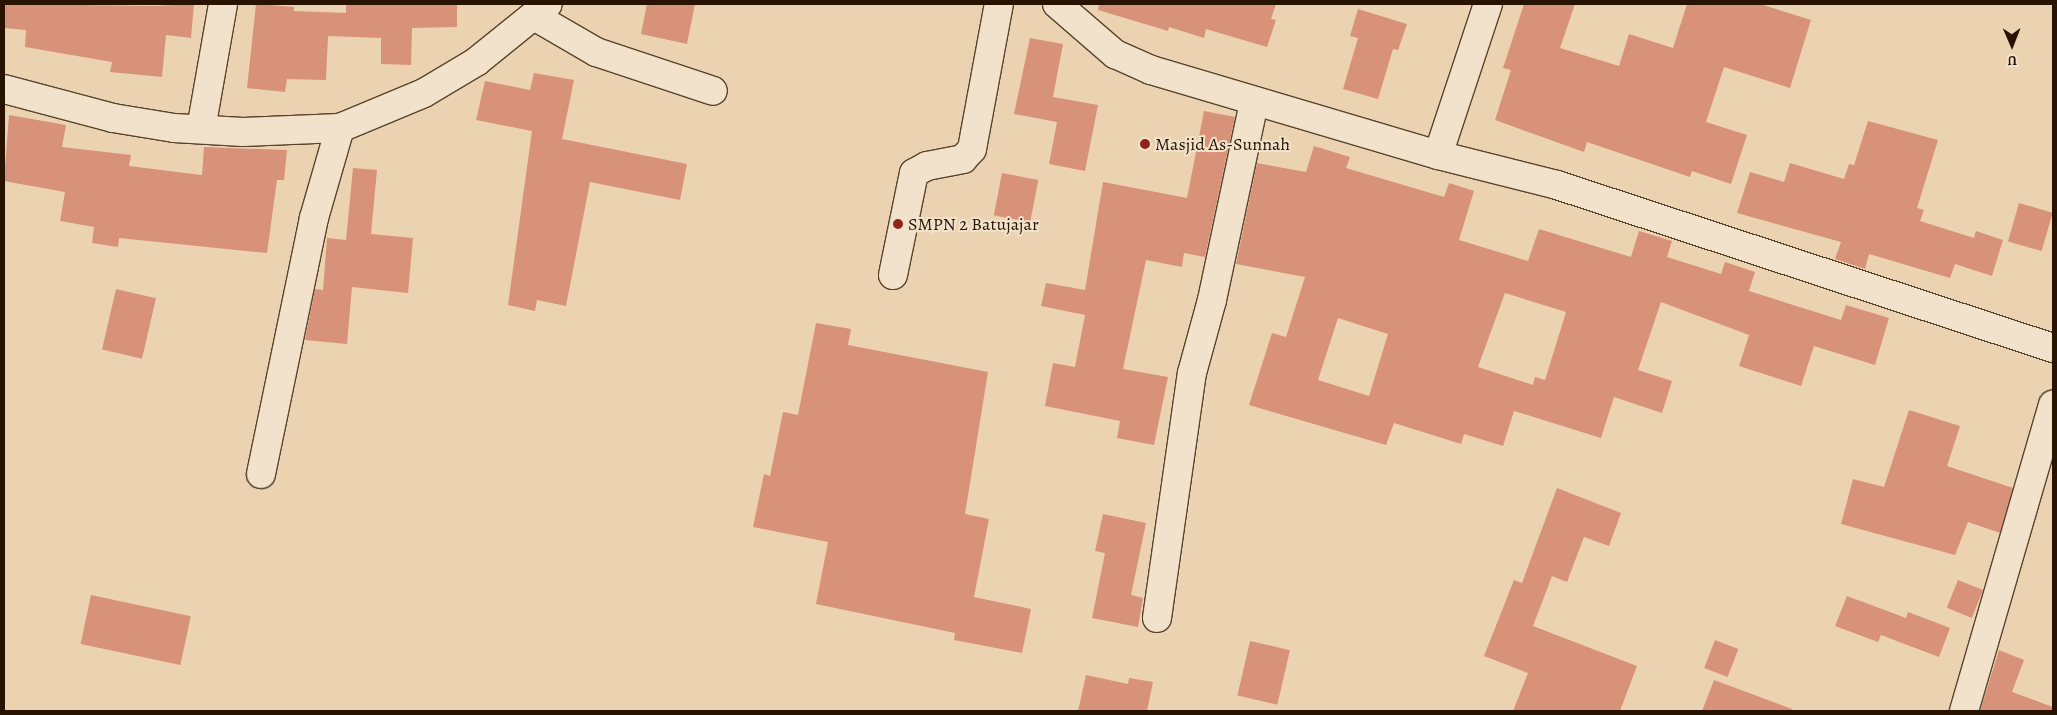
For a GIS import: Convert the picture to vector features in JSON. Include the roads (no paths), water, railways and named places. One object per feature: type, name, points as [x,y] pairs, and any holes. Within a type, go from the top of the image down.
[{"type":"street","points":[[201,129],[223,4]]},
{"type":"street","points":[[893,275],[914,173],[927,166],[963,160],[972,149],[999,4]]},
{"type":"street","points":[[1057,4],[1104,45],[1132,63],[1254,102],[1438,155],[1575,191],[2053,348]]},
{"type":"street","points":[[1438,155],[1488,4]]},
{"type":"street","points":[[4,89],[122,120],[201,129],[268,132],[340,128],[424,93],[476,62],[541,10],[596,52],[712,91]]},
{"type":"street","points":[[1157,618],[1192,373],[1212,300],[1254,102]]},
{"type":"street","points":[[262,474],[314,218],[340,128]]},
{"type":"street","points":[[1964,711],[2053,405]]},
{"type":"place","name":"Masjid As-Sunnah","points":[[1145,144]]},
{"type":"place","name":"SMPN 2 Batujajar","points":[[898,224]]}]
